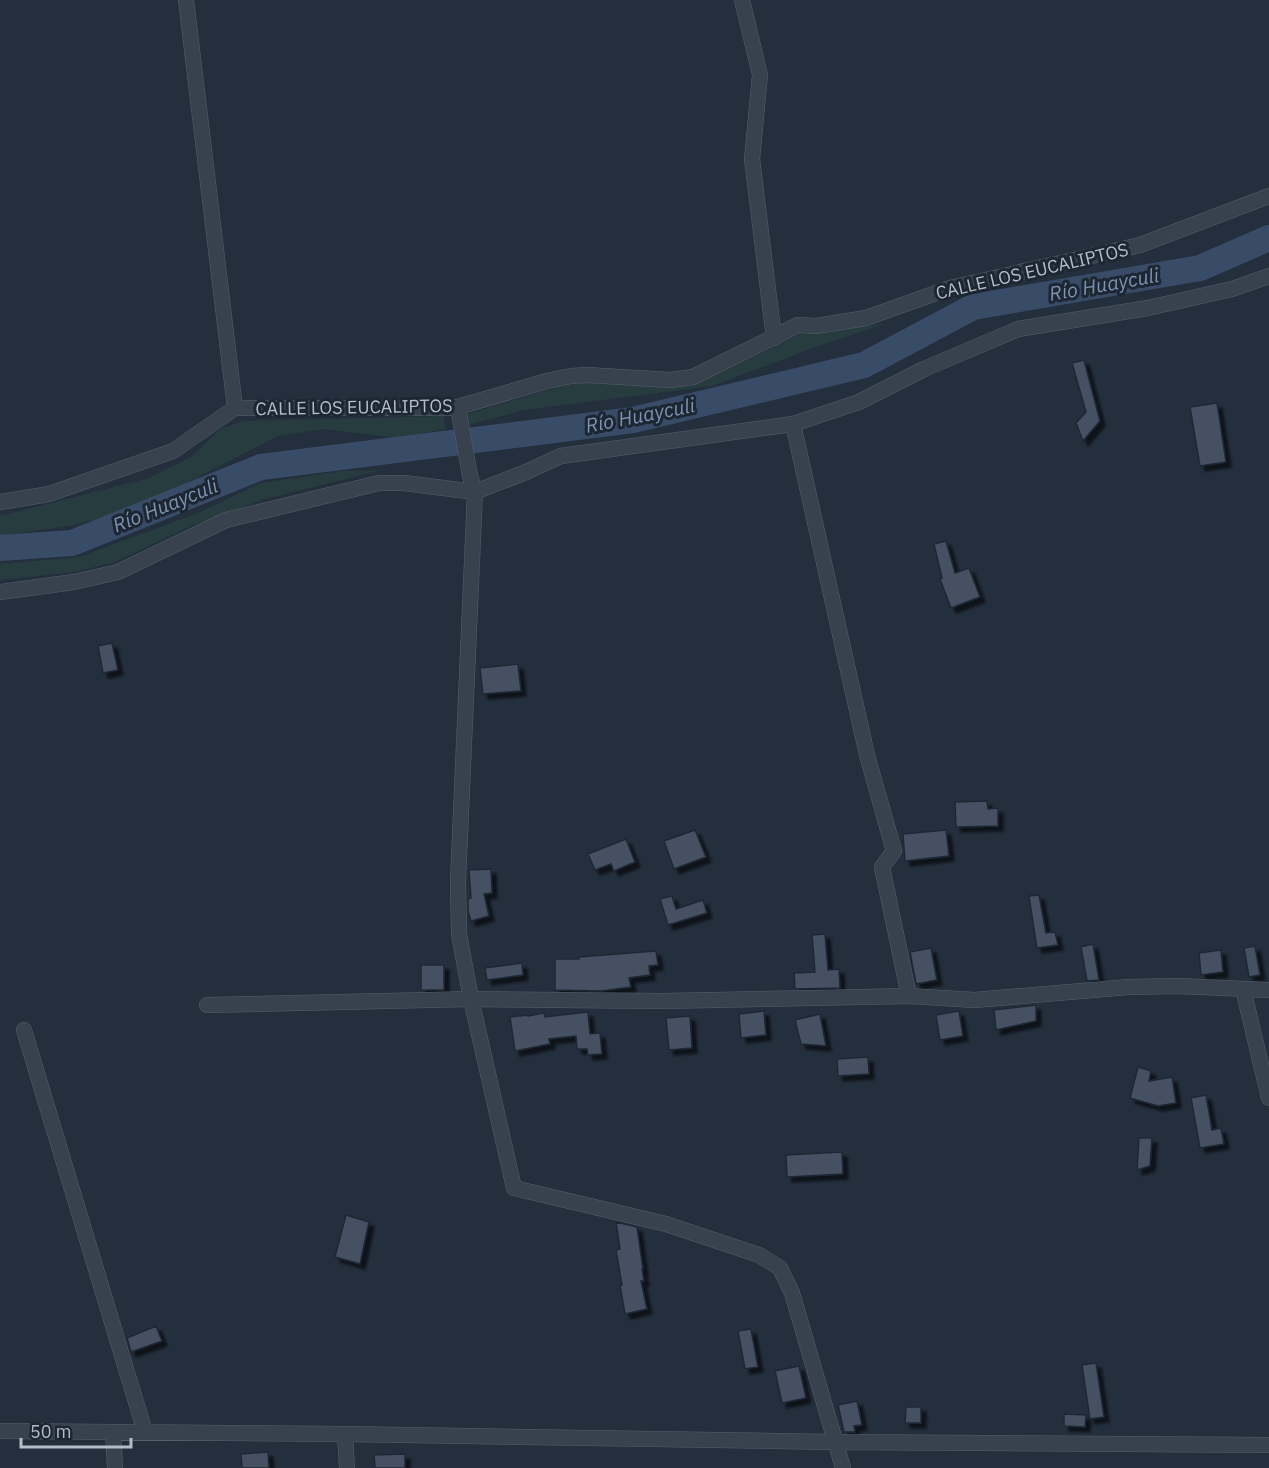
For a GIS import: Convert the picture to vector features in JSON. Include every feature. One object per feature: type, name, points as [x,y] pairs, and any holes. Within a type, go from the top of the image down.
[{"type":"street","points":[[186,0],[235,408]]},
{"type":"street","points":[[742,0],[760,75],[752,159],[774,338]]},
{"type":"street","name":"CALLE LOS EUCALIPTOS","points":[[0,502],[49,494],[173,451],[235,408],[443,408],[459,414],[547,381],[571,376],[670,380],[693,377],[798,326],[816,326],[866,318],[950,288],[1140,245],[1269,196]]},
{"type":"street","points":[[0,592],[74,582],[118,572],[226,520],[380,483],[404,483],[475,492],[561,456],[793,424],[859,402],[924,369],[1018,329],[1148,308],[1232,289],[1269,276]]},
{"type":"street","points":[[459,414],[475,492],[458,881],[459,934],[471,999],[514,1188],[666,1224],[759,1255],[780,1268],[792,1293],[843,1468]]},
{"type":"street","points":[[793,424],[867,755],[894,851],[882,867],[909,996]]},
{"type":"street","points":[[207,1005],[471,999],[662,1001],[909,996],[975,1000],[1129,987],[1178,986],[1269,990]]},
{"type":"street","points":[[1243,989],[1269,1098]]},
{"type":"street","points":[[24,1030],[146,1432]]},
{"type":"street","points":[[0,1431],[1269,1445]]},
{"type":"street","points":[[113,1432],[115,1468]]},
{"type":"street","points":[[345,1434],[347,1468]]},
{"type":"green space","points":[[884,324],[712,386],[524,410],[468,425],[468,414],[572,383],[696,383],[800,334]]},
{"type":"green space","points":[[444,416],[445,429],[397,438],[324,429],[278,436],[142,506],[75,525],[0,536],[0,515],[149,478],[191,457],[220,429],[244,421]]},
{"type":"green space","points":[[381,470],[265,499],[189,527],[115,562],[75,572],[0,580],[0,564],[79,557],[198,513],[261,483],[342,471]]},
{"type":"building","points":[[1084,360],[1100,421],[1083,441],[1076,423],[1086,412],[1072,363]]},
{"type":"building","points":[[1217,403],[1226,462],[1200,466],[1190,407]]},
{"type":"building","points":[[946,541],[955,573],[969,568],[980,597],[951,608],[940,579],[942,578],[934,544]]},
{"type":"building","points":[[112,643],[118,670],[103,673],[98,646]]},
{"type":"building","points":[[518,664],[521,691],[483,694],[480,668]]},
{"type":"building","points":[[987,801],[988,809],[998,808],[998,826],[956,827],[955,802]]},
{"type":"building","points":[[695,830],[706,857],[674,869],[664,841]]},
{"type":"building","points":[[946,830],[949,856],[905,861],[903,834]]},
{"type":"building","points":[[626,839],[635,862],[614,871],[611,864],[595,870],[588,854]]},
{"type":"building","points":[[491,869],[492,893],[484,894],[489,916],[471,921],[468,911],[468,899],[471,898],[469,870]]},
{"type":"building","points":[[1039,895],[1046,933],[1055,932],[1058,945],[1037,948],[1029,896]]},
{"type":"building","points":[[672,896],[676,909],[703,900],[707,913],[668,925],[660,899]]},
{"type":"building","points":[[825,934],[828,970],[839,969],[840,988],[795,989],[794,973],[815,972],[812,935]]},
{"type":"building","points":[[1093,944],[1099,980],[1087,981],[1081,947]]},
{"type":"building","points":[[1255,946],[1260,975],[1249,977],[1244,948]]},
{"type":"building","points":[[931,948],[937,980],[916,984],[910,952]]},
{"type":"building","points":[[1221,950],[1223,972],[1201,975],[1199,953]]},
{"type":"building","points":[[656,951],[658,965],[649,966],[650,975],[629,978],[631,987],[601,991],[555,990],[555,959],[579,959],[579,957]]},
{"type":"building","points":[[522,963],[523,975],[487,980],[485,968]]},
{"type":"building","points":[[421,965],[444,965],[444,990],[421,990]]},
{"type":"building","points":[[1036,1005],[1036,1021],[996,1030],[994,1010]]},
{"type":"building","points":[[764,1011],[766,1035],[741,1038],[739,1014]]},
{"type":"building","points":[[959,1011],[963,1036],[940,1040],[936,1015]]},
{"type":"building","points":[[588,1012],[590,1034],[600,1033],[602,1054],[588,1055],[587,1049],[577,1049],[576,1036],[549,1039],[550,1044],[515,1051],[510,1017],[544,1013],[545,1017]]},
{"type":"building","points":[[820,1014],[826,1046],[801,1044],[795,1020]]},
{"type":"building","points":[[690,1016],[692,1048],[669,1050],[666,1018]]},
{"type":"building","points":[[868,1057],[869,1074],[838,1076],[837,1059]]},
{"type":"building","points":[[1138,1067],[1151,1071],[1149,1081],[1172,1077],[1176,1103],[1158,1106],[1130,1098]]},
{"type":"building","points":[[1206,1095],[1212,1130],[1221,1128],[1224,1144],[1200,1148],[1191,1098]]},
{"type":"building","points":[[1139,1138],[1152,1138],[1150,1166],[1137,1170]]},
{"type":"building","points":[[842,1152],[843,1174],[787,1177],[786,1155]]},
{"type":"building","points":[[346,1215],[369,1222],[360,1264],[335,1257]]},
{"type":"building","points":[[616,1222],[637,1227],[644,1281],[641,1281],[647,1309],[625,1314],[616,1250],[620,1249]]},
{"type":"building","points":[[156,1326],[162,1341],[131,1352],[127,1338]]},
{"type":"building","points":[[751,1329],[758,1367],[745,1369],[738,1331]]},
{"type":"building","points":[[1096,1363],[1104,1417],[1090,1419],[1082,1365]]},
{"type":"building","points":[[799,1366],[806,1398],[782,1403],[775,1371]]},
{"type":"building","points":[[857,1401],[862,1425],[854,1426],[855,1432],[844,1432],[838,1405]]},
{"type":"building","points":[[906,1407],[921,1407],[921,1423],[905,1423]]},
{"type":"building","points":[[1064,1414],[1086,1415],[1085,1427],[1064,1426]]},
{"type":"building","points":[[268,1452],[269,1468],[242,1468],[241,1454]]},
{"type":"building","points":[[405,1454],[405,1468],[375,1468],[374,1455]]},
{"type":"waterway","name":"Río Huayculi","points":[[0,548],[72,543],[261,467],[633,420],[864,365],[973,307],[1200,268],[1269,238]]}]
